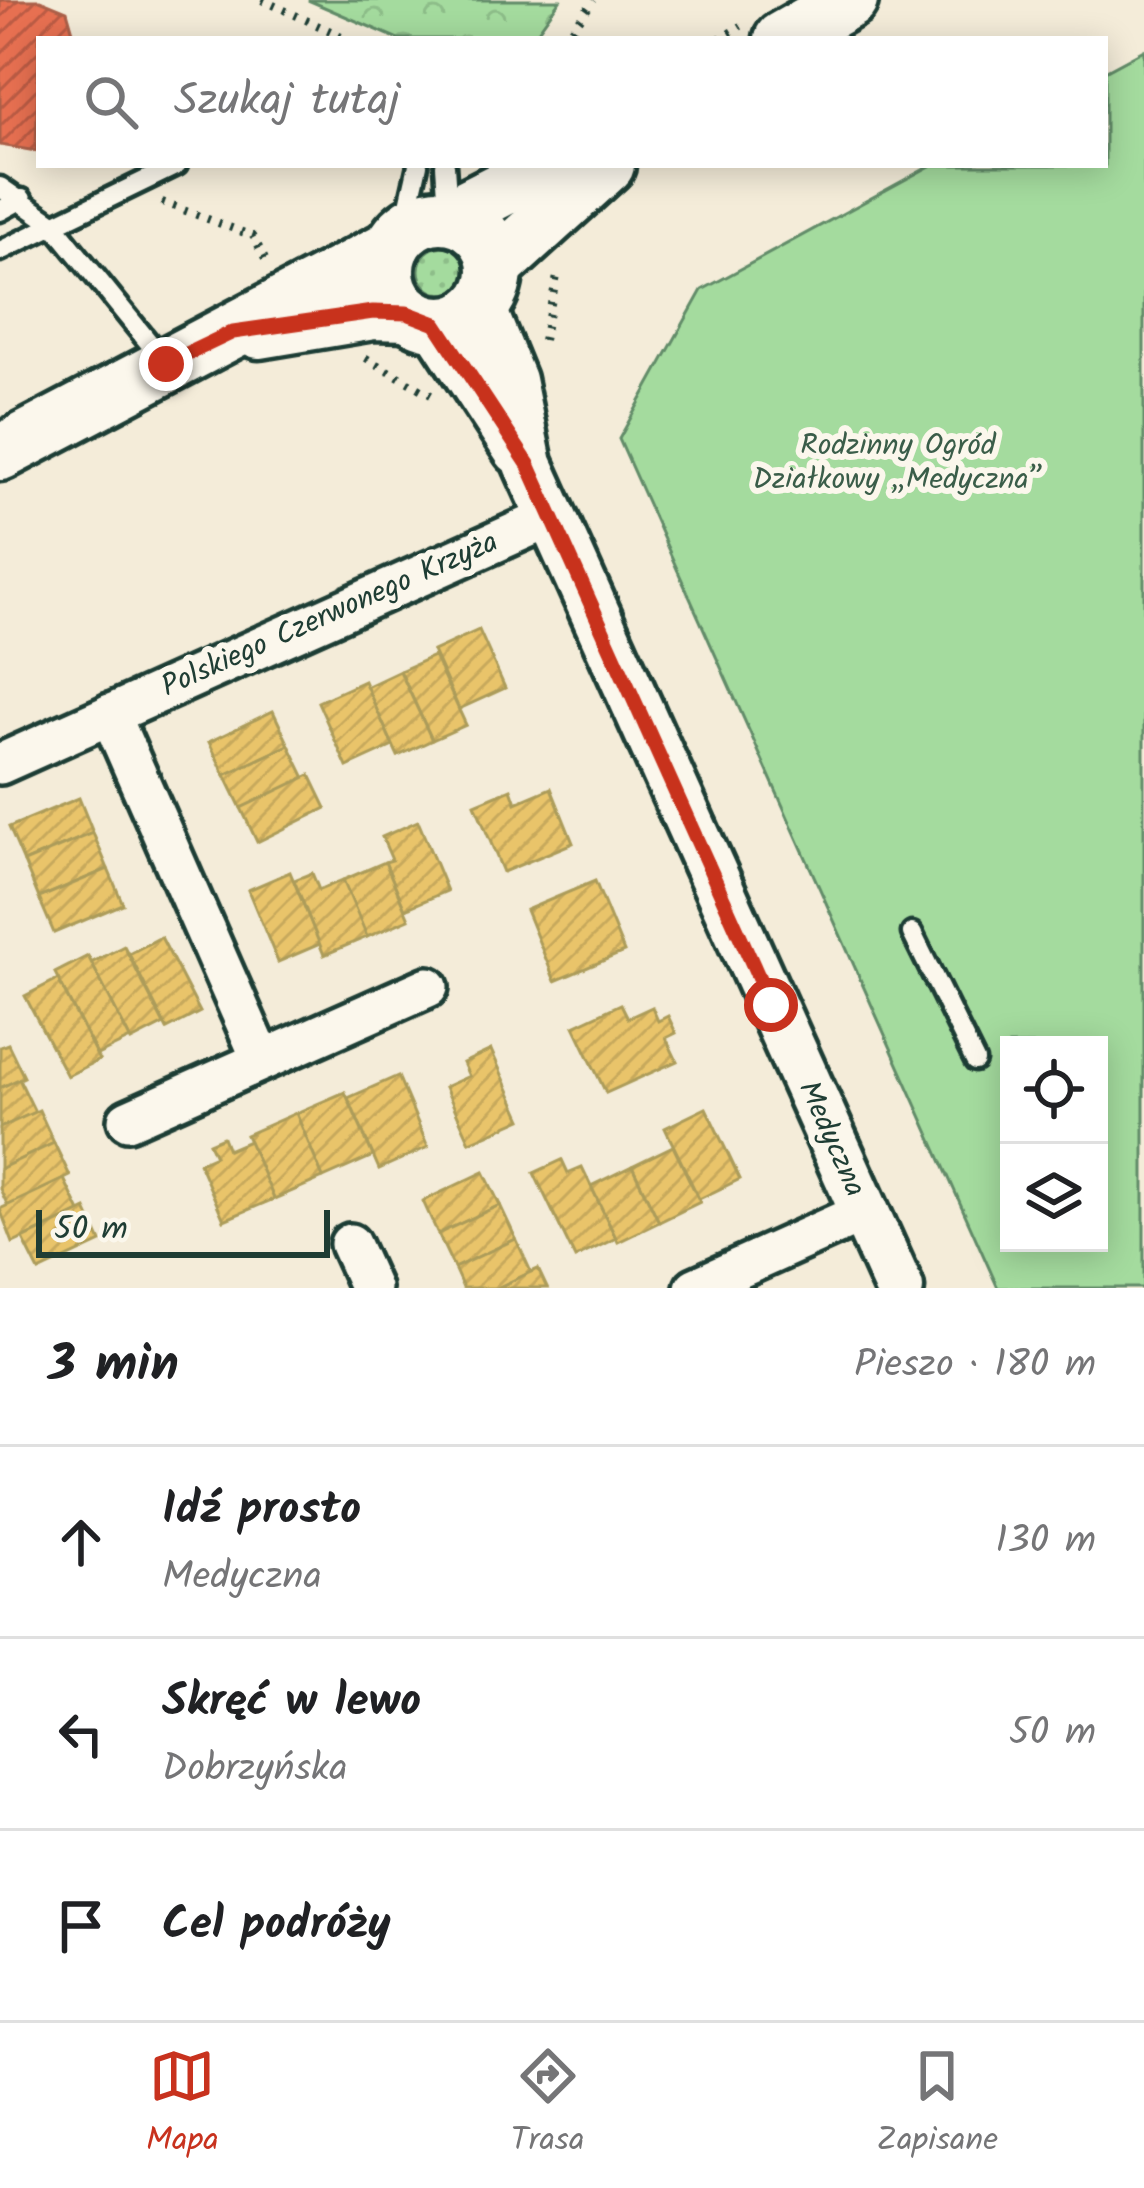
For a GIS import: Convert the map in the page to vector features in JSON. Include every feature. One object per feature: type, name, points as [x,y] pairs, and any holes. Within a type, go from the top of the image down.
[{"type":"main road","points":[[787,36],[850,0]]},
{"type":"main road","points":[[0,454],[233,332],[323,281],[422,215],[541,168]]},
{"type":"main road","points":[[233,332],[455,303],[604,168]]},
{"type":"main road","points":[[422,215],[481,233],[455,303]]},
{"type":"main road","points":[[422,215],[388,283],[455,303]]},
{"type":"street","name":"Medyczna","points":[[455,303],[899,1288]]},
{"type":"street","name":"Polskiego Czerwonego Krzyża","points":[[0,764],[551,517]]},
{"type":"street","points":[[110,714],[262,1060]]},
{"type":"street","points":[[128,1120],[428,987]]},
{"type":"street","points":[[695,1288],[864,1211]]},
{"type":"street","points":[[350,1244],[370,1288]]},
{"type":"lane","points":[[0,251],[172,168]]},
{"type":"lane","points":[[418,168],[422,215]]},
{"type":"lane","points":[[0,187],[52,223],[166,364]]},
{"type":"lane","points":[[0,212],[22,199]]},
{"type":"lane","points":[[912,933],[975,1061]]},
{"type":"path","points":[[262,0],[341,36]]},
{"type":"path","points":[[567,36],[594,0]]},
{"type":"path","points":[[132,191],[253,236],[276,281],[315,264],[323,281]]},
{"type":"path","points":[[358,353],[438,397],[526,358],[542,342],[563,250]]},
{"type":"green space","points":[[308,0],[560,0],[534,36],[391,36]]},
{"type":"green space","name":"Rodzinny Ogród Działkowy „Medyczna”","points":[[1144,50],[1144,1288],[998,1288],[619,439],[702,290],[926,168],[1108,168],[1108,69]]},
{"type":"green space","points":[[443,246],[460,253],[467,270],[460,287],[443,294],[426,287],[419,270],[426,253]]},
{"type":"building: Mieszkania","points":[[479,630],[505,688],[459,709],[433,651]]},
{"type":"building: Mieszkania","points":[[434,656],[466,725],[432,740],[400,671]]},
{"type":"building: Mieszkania","points":[[400,671],[432,740],[398,756],[366,687]]},
{"type":"building: Mieszkania","points":[[364,681],[393,746],[347,767],[318,702]]},
{"type":"building: Mieszkania","points":[[273,711],[289,745],[225,775],[209,742]]},
{"type":"building: Mieszkania","points":[[289,745],[305,778],[241,808],[225,775]]},
{"type":"building: Mieszkania","points":[[310,775],[326,808],[257,842],[241,808]]},
{"type":"building: Mieszkania","points":[[551,788],[573,843],[503,872],[475,804],[511,789],[516,803]]},
{"type":"building: Mieszkania","points":[[79,798],[93,833],[24,862],[9,827]]},
{"type":"building: Mieszkania","points":[[418,821],[447,891],[405,909],[385,862],[392,860],[382,837]]},
{"type":"building: Mieszkania","points":[[93,833],[108,869],[39,898],[24,862]]},
{"type":"building: Mieszkania","points":[[385,862],[409,919],[367,937],[343,880]]},
{"type":"building: Mieszkania","points":[[108,869],[123,904],[54,933],[39,898]]},
{"type":"building: Mieszkania","points":[[290,872],[320,944],[278,962],[248,890]]},
{"type":"building: Mieszkania","points":[[312,873],[319,890],[343,880],[367,937],[324,955],[294,880]]},
{"type":"building: Mieszkania","points":[[595,881],[624,952],[555,981],[526,910]]},
{"type":"building: Mieszkania","points":[[161,937],[200,1012],[167,1029],[129,954]]},
{"type":"building: Mieszkania","points":[[124,946],[164,1024],[131,1041],[91,963]]},
{"type":"building: Mieszkania","points":[[88,956],[130,1039],[97,1055],[55,973]]},
{"type":"building: Mieszkania","points":[[58,979],[99,1060],[67,1076],[25,996]]},
{"type":"building: Mieszkania","points":[[621,1004],[628,1018],[652,1007],[658,1021],[668,1016],[676,1033],[666,1038],[677,1061],[606,1093],[574,1026]]},
{"type":"building: Mieszkania","points":[[8,1044],[24,1077],[0,1088],[0,1047]]},
{"type":"building: Mieszkania","points":[[491,1050],[522,1119],[470,1142],[445,1087],[469,1076],[463,1063]]},
{"type":"building: Mieszkania","points":[[398,1076],[428,1147],[379,1169],[348,1098]]},
{"type":"building: Mieszkania","points":[[19,1079],[35,1112],[0,1128],[0,1088]]},
{"type":"building: Mieszkania","points":[[345,1092],[373,1156],[323,1178],[296,1113]]},
{"type":"building: Mieszkania","points":[[706,1108],[740,1179],[699,1199],[665,1128]]},
{"type":"building: Mieszkania","points":[[39,1110],[54,1143],[0,1169],[0,1128]]},
{"type":"building: Mieszkania","points":[[296,1113],[323,1178],[274,1199],[246,1135]]},
{"type":"building: Mieszkania","points":[[223,1137],[228,1150],[249,1141],[274,1199],[224,1220],[199,1163],[215,1156],[209,1143]]},
{"type":"building: Mieszkania","points":[[54,1143],[70,1176],[8,1206],[0,1189],[0,1169]]},
{"type":"building: Mieszkania","points":[[673,1146],[700,1202],[659,1222],[632,1166]]},
{"type":"building: Mieszkania","points":[[562,1160],[568,1173],[582,1167],[616,1238],[575,1258],[534,1173]]},
{"type":"building: Mieszkania","points":[[632,1166],[659,1222],[618,1242],[591,1186]]},
{"type":"building: Mieszkania","points":[[484,1172],[500,1205],[438,1234],[423,1201]]},
{"type":"building: Mieszkania","points":[[64,1179],[80,1212],[13,1243],[0,1209]]},
{"type":"building: Mieszkania","points":[[500,1205],[516,1239],[454,1268],[438,1234]]},
{"type":"building: Mieszkania","points":[[86,1209],[101,1242],[39,1271],[23,1239]]},
{"type":"building: Mieszkania","points":[[516,1239],[531,1272],[497,1288],[463,1288],[454,1268]]},
{"type":"building: Mieszkania","points":[[538,1269],[547,1288],[497,1288],[531,1272]]},
{"type":"building: Handel","points":[[0,0],[40,0],[67,11],[74,36],[36,36],[36,151],[0,145]]},
{"type":"route","points":[[166,364],[233,332],[273,330],[373,312],[407,313],[436,324],[478,395],[528,464],[771,1005]]}]
